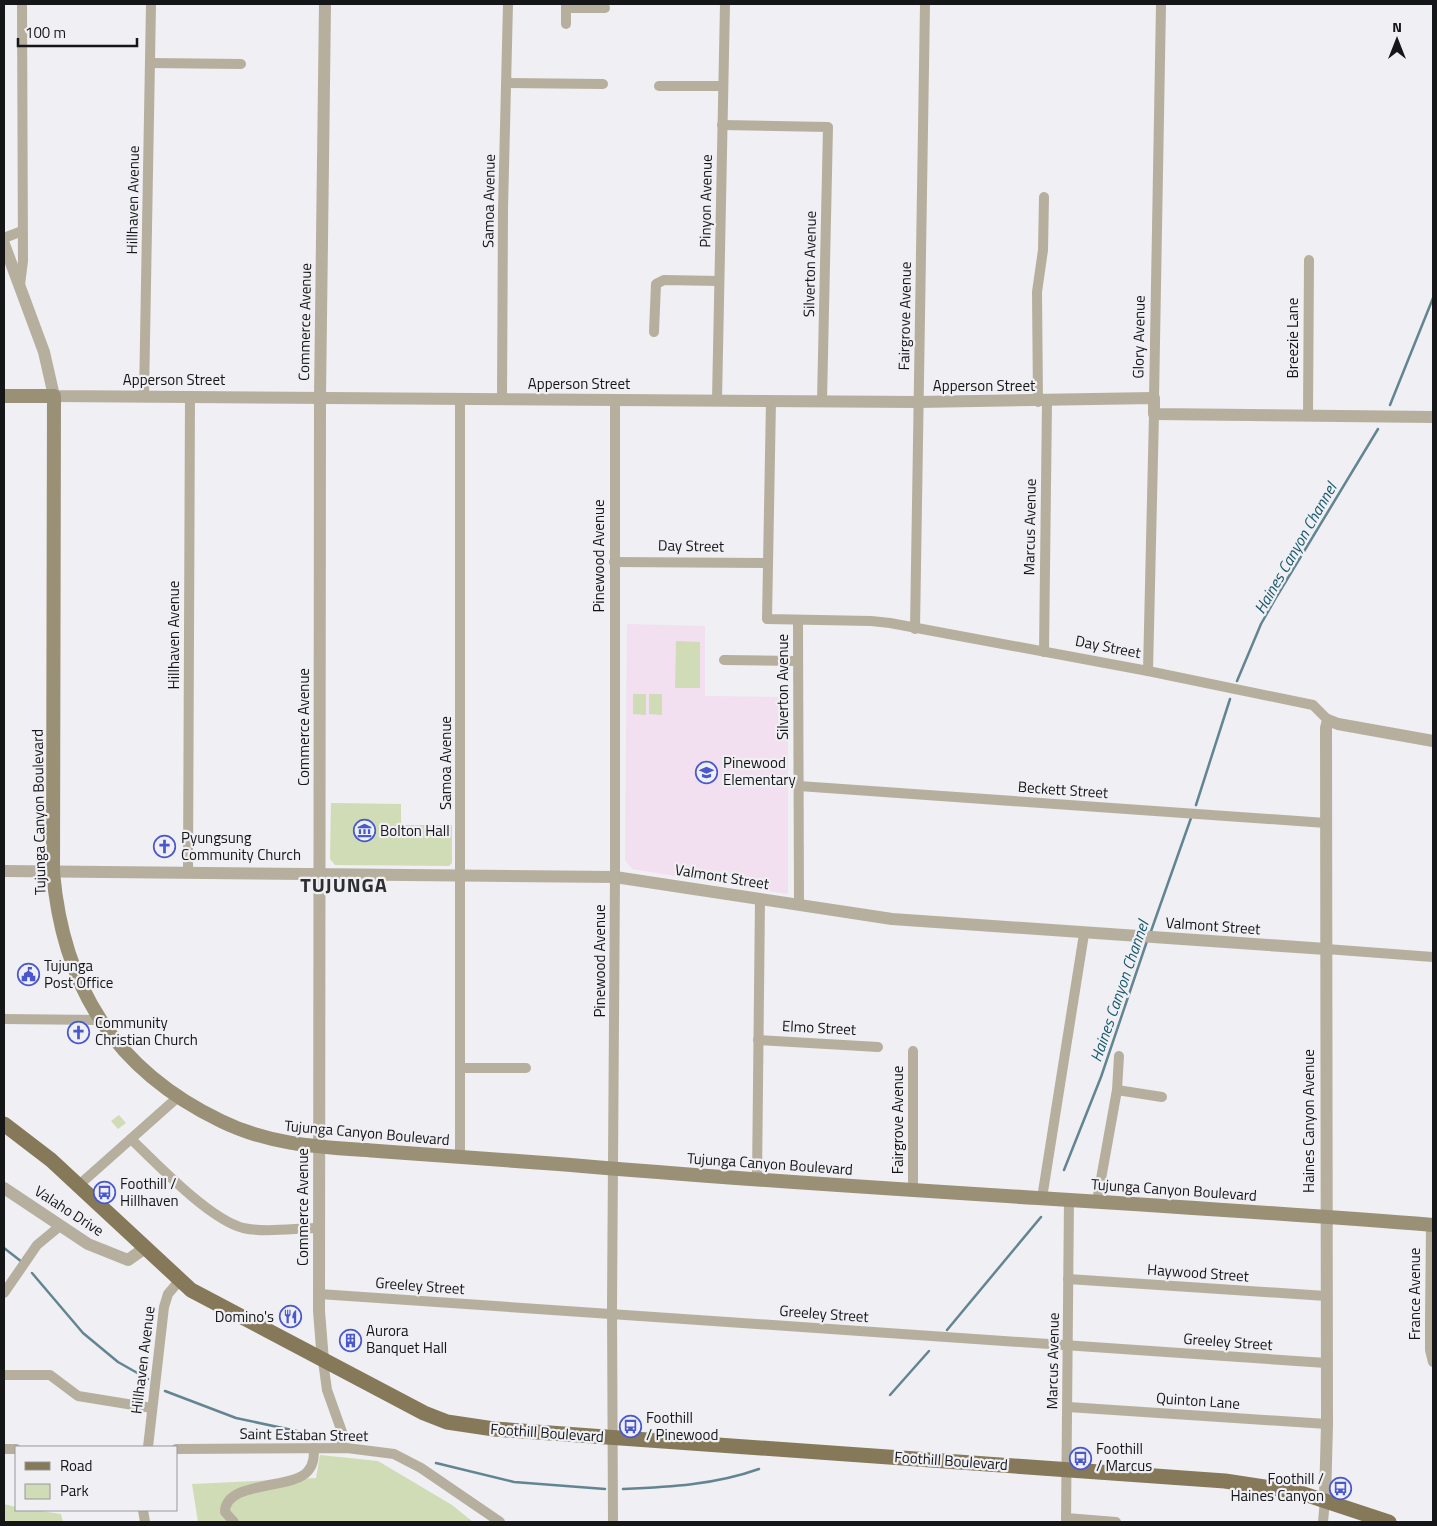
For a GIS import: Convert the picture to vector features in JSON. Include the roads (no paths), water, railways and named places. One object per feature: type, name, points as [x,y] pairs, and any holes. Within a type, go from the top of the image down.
[{"type":"main road","name":"Apperson Street","points":[[4,396],[54,396]]},
{"type":"main road","name":"Tujunga Canyon Boulevard","points":[[54,396],[53,872],[59,915],[69,956],[77,978],[100,1020],[142,1068],[178,1096],[212,1116],[253,1134],[286,1144],[614,1170],[913,1188],[1432,1225]]},
{"type":"main road","name":"Foothill Boulevard","points":[[4,1124],[43,1152],[179,1280],[202,1297],[424,1413],[447,1422],[485,1428],[612,1438],[1067,1469],[1257,1485],[1325,1500],[1389,1522]]},
{"type":"street","points":[[20,291],[22,231],[22,4]]},
{"type":"street","name":"Hillhaven Avenue","points":[[144,396],[152,4]]},
{"type":"street","name":"Commerce Avenue","points":[[326,4],[320,397],[319,1294],[320,1344],[327,1390],[340,1426],[342,1448]]},
{"type":"street","name":"Samoa Avenue","points":[[502,400],[503,209],[508,4]]},
{"type":"street","name":"Pinyon Avenue","points":[[717,400],[725,4]]},
{"type":"street","name":"Fairgrove Avenue","points":[[915,629],[925,4]]},
{"type":"street","name":"Glory Avenue","points":[[1148,671],[1161,4]]},
{"type":"street","points":[[566,24],[566,6],[605,8]]},
{"type":"street","points":[[150,63],[241,64]]},
{"type":"street","points":[[507,83],[603,84]]},
{"type":"street","points":[[659,86],[723,86]]},
{"type":"street","name":"Silverton Avenue","points":[[722,125],[828,127],[822,401]]},
{"type":"street","name":"Marcus Avenue","points":[[1044,197],[1043,250],[1037,292],[1042,402],[1044,652]]},
{"type":"street","points":[[4,238],[22,231]]},
{"type":"street","name":"Tujunga Canyon Boulevard","points":[[4,244],[44,352],[54,396]]},
{"type":"street","name":"Breezie Lane","points":[[1308,415],[1309,260]]},
{"type":"street","points":[[654,332],[656,284],[664,280],[719,281]]},
{"type":"street","name":"Apperson Street","points":[[54,396],[918,402],[1042,402],[1154,398]]},
{"type":"street","name":"Hillhaven Avenue","points":[[188,873],[190,396]]},
{"type":"street","name":"Samoa Avenue","points":[[460,399],[460,1158]]},
{"type":"street","name":"Pinewood Avenue","points":[[613,1522],[615,400]]},
{"type":"street","name":"Silverton Avenue","points":[[768,619],[771,400]]},
{"type":"street","points":[[1154,414],[1433,417]]},
{"type":"street","name":"Day Street","points":[[614,562],[768,564]]},
{"type":"street","name":"Day Street","points":[[768,619],[871,621],[1148,671],[1312,705],[1328,720],[1338,724],[1433,742]]},
{"type":"street","name":"Silverton Avenue","points":[[798,620],[799,905]]},
{"type":"street","points":[[724,660],[798,661]]},
{"type":"street","name":"Haines Canyon Avenue","points":[[1323,1522],[1327,1424],[1325,1216],[1326,728],[1328,720]]},
{"type":"street","name":"Beckett Street","points":[[799,786],[1326,823]]},
{"type":"street","name":"Valmont Street","points":[[4,872],[320,873],[615,877],[892,919],[1084,934],[1433,957]]},
{"type":"street","points":[[757,1179],[760,899]]},
{"type":"street","points":[[1042,1198],[1084,934]]},
{"type":"street","points":[[4,1019],[100,1020]]},
{"type":"street","name":"Elmo Street","points":[[758,1040],[878,1047]]},
{"type":"street","name":"Fairgrove Avenue","points":[[913,1052],[913,1188]]},
{"type":"street","points":[[1098,1201],[1120,1056]]},
{"type":"street","points":[[460,1068],[526,1068]]},
{"type":"street","points":[[1116,1090],[1162,1098]]},
{"type":"street","points":[[79,1185],[178,1096]]},
{"type":"street","points":[[131,1139],[183,1188],[236,1226],[253,1229],[320,1228]]},
{"type":"street","name":"Valaho Drive","points":[[4,1188],[88,1244],[126,1260],[133,1259],[145,1248]]},
{"type":"street","name":"Marcus Avenue","points":[[1066,1520],[1069,1199]]},
{"type":"street","name":"France Avenue","points":[[1432,1225],[1430,1350],[1433,1362]]},
{"type":"street","points":[[4,1293],[34,1249],[60,1226]]},
{"type":"street","name":"Haywood Street","points":[[1068,1279],[1326,1296]]},
{"type":"street","name":"Hillhaven Avenue","points":[[148,1446],[166,1300],[179,1280]]},
{"type":"street","name":"Greeley Street","points":[[319,1294],[1326,1363]]},
{"type":"street","points":[[4,1375],[50,1375],[78,1396],[152,1408]]},
{"type":"street","name":"Quinton Lane","points":[[1068,1407],[1327,1424]]},
{"type":"street","points":[[234,1522],[226,1512],[226,1507],[230,1500],[257,1487],[296,1479],[305,1474],[313,1463],[314,1448]]},
{"type":"street","name":"Saint Estaban Street","points":[[178,1449],[342,1448],[394,1454],[421,1468],[500,1522]]},
{"type":"street","points":[[1066,1520],[1116,1522]]},
{"type":"waterway","name":"Haines Canyon Channel","points":[[1390,405],[1433,298]]},
{"type":"waterway","name":"Haines Canyon Channel","points":[[1237,681],[1261,624],[1378,429]]},
{"type":"waterway","name":"Haines Canyon Channel","points":[[1196,805],[1230,699]]},
{"type":"waterway","name":"Haines Canyon Channel","points":[[1150,934],[1191,818]]},
{"type":"waterway","name":"Haines Canyon Channel","points":[[1064,1170],[1101,1077],[1147,941]]},
{"type":"waterway","name":"Haines Canyon Channel","points":[[947,1330],[1041,1217]]},
{"type":"waterway","name":"Haines Canyon Channel","points":[[4,1248],[22,1262]]},
{"type":"waterway","name":"Haines Canyon Channel","points":[[32,1273],[83,1333],[118,1362],[148,1379]]},
{"type":"waterway","name":"Haines Canyon Channel","points":[[890,1395],[929,1351]]},
{"type":"waterway","name":"Haines Canyon Channel","points":[[165,1391],[236,1418],[320,1436]]},
{"type":"waterway","name":"Haines Canyon Channel","points":[[436,1463],[514,1482],[605,1489]]},
{"type":"waterway","name":"Haines Canyon Channel","points":[[623,1489],[708,1482],[759,1469]]},
{"type":"place","name":"Pinewood Elementary","points":[[707,772]]},
{"type":"place","name":"Bolton Hall","points":[[364,831]]},
{"type":"place","name":"Pyungsung Community Church","points":[[165,847]]},
{"type":"place","name":"Tujunga Post Office","points":[[28,975]]},
{"type":"place","name":"Community Christian Church","points":[[79,1032]]},
{"type":"place","name":"Foothill / Hillhaven","points":[[104,1193]]},
{"type":"place","name":"Domino's","points":[[290,1317]]},
{"type":"place","name":"Aurora Banquet Hall","points":[[350,1340]]},
{"type":"place","name":"Foothill / Pinewood","points":[[630,1427]]},
{"type":"place","name":"Foothill / Marcus","points":[[1080,1458]]},
{"type":"place","name":"Foothill / Haines Canyon","points":[[1340,1488]]},
{"type":"district","name":"TUJUNGA","points":[[344,885]]}]
